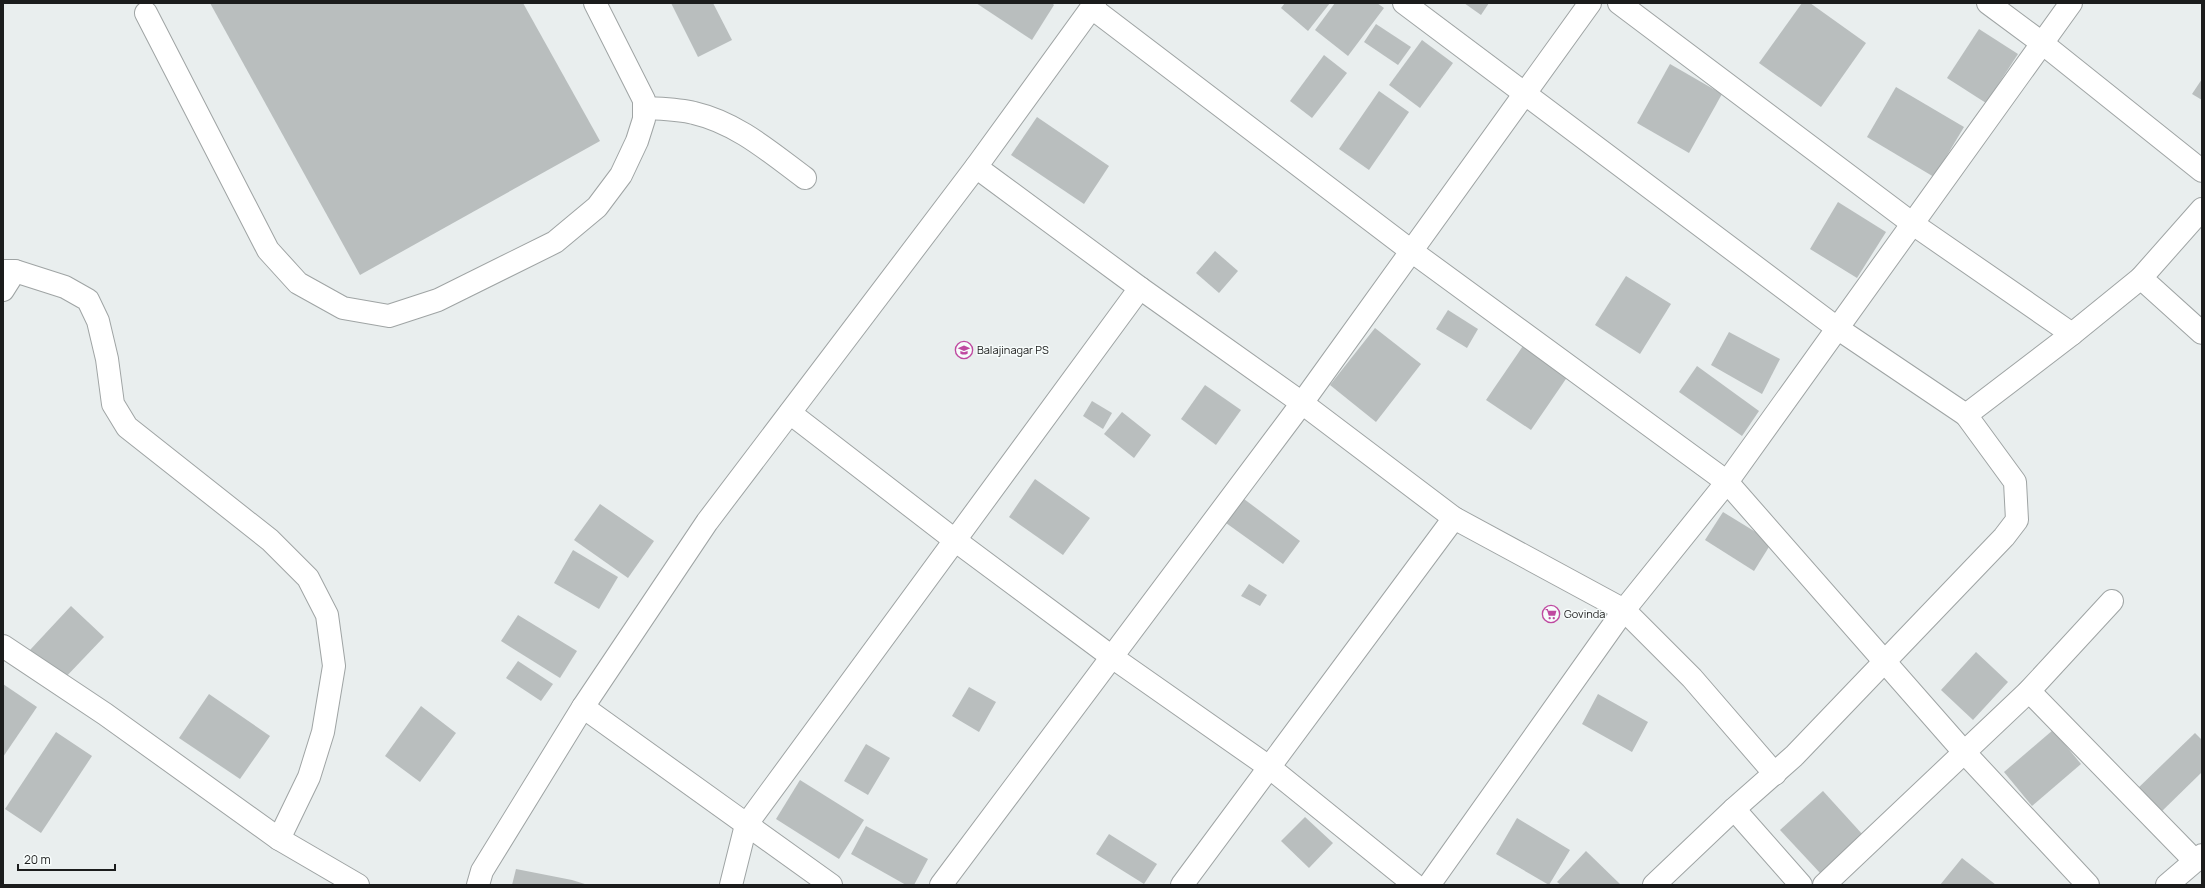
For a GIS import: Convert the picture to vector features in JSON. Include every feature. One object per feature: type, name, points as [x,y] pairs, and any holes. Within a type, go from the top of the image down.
[{"type":"street","points":[[146,13],[268,250],[298,283],[343,308],[389,316],[431,302],[555,242],[597,207],[620,176],[638,141],[645,108],[644,100],[595,3]]},
{"type":"street","points":[[1404,3],[1837,328],[1966,415],[2015,482],[2017,520],[2004,537],[1884,663],[1775,774],[1734,809],[1654,885]]},
{"type":"street","points":[[941,885],[1302,403],[1410,250],[1590,3]]},
{"type":"street","points":[[1618,3],[1913,224],[2072,334]]},
{"type":"street","points":[[1988,3],[2042,43],[2202,171]]},
{"type":"street","points":[[1429,885],[1624,610],[1727,482],[2071,3]]},
{"type":"street","points":[[478,885],[482,871],[583,707],[707,522],[976,167],[1094,6],[1410,250],[1727,482],[1884,663],[1964,752],[2088,885]]},
{"type":"street","points":[[645,108],[693,112],[716,119],[735,128],[805,178]]},
{"type":"street","points":[[976,167],[1140,288],[1302,403],[1454,518],[1624,610],[1692,678],[1775,774]]},
{"type":"street","points":[[1966,415],[2072,334],[2141,278],[2202,209]]},
{"type":"street","points":[[3,290],[9,271],[65,288],[88,300],[98,321],[107,359],[113,404],[127,427],[270,540],[308,578],[327,615],[334,666],[323,732],[309,777],[279,839]]},
{"type":"street","points":[[2141,278],[2202,333]]},
{"type":"street","points":[[731,885],[746,825],[956,541],[1140,288]]},
{"type":"street","points":[[790,413],[956,541],[1112,657],[1269,767],[1415,885]]},
{"type":"street","points":[[1182,885],[1454,518]]},
{"type":"street","points":[[1824,885],[2029,691],[2112,601]]},
{"type":"street","points":[[3,646],[105,714],[279,839],[358,885]]},
{"type":"street","points":[[2029,691],[2199,858],[2167,885]]},
{"type":"street","points":[[583,707],[831,885]]},
{"type":"street","points":[[1734,809],[1801,885]]},
{"type":"building","points":[[210,3],[523,3],[600,141],[360,275]]},
{"type":"building","points":[[671,3],[713,3],[732,40],[698,57]]},
{"type":"building","points":[[976,3],[1052,3],[1054,5],[1032,40]]},
{"type":"building","points":[[1285,3],[1330,3],[1308,31],[1281,8]]},
{"type":"building","points":[[1335,3],[1377,3],[1384,8],[1348,56],[1315,30]]},
{"type":"building","points":[[1464,3],[1489,3],[1481,15]]},
{"type":"building","points":[[1802,3],[1810,3],[1866,43],[1821,107],[1759,63]]},
{"type":"building","points":[[1376,24],[1411,47],[1398,65],[1364,42]]},
{"type":"building","points":[[1979,29],[2018,54],[1986,103],[1947,78]]},
{"type":"building","points":[[1422,40],[1453,63],[1420,108],[1389,85]]},
{"type":"building","points":[[1324,55],[1347,73],[1312,118],[1290,101]]},
{"type":"building","points":[[1670,64],[1722,94],[1689,153],[1637,123]]},
{"type":"building","points":[[2202,79],[2202,100],[2192,94]]},
{"type":"building","points":[[1896,87],[1964,127],[1934,177],[1867,137]]},
{"type":"building","points":[[1379,91],[1409,112],[1369,170],[1339,149]]},
{"type":"building","points":[[1037,117],[1109,166],[1084,204],[1011,155]]},
{"type":"building","points":[[1838,202],[1886,232],[1857,278],[1810,249]]},
{"type":"building","points":[[1215,251],[1238,271],[1219,293],[1196,273]]},
{"type":"building","points":[[1626,276],[1671,304],[1640,354],[1595,325]]},
{"type":"building","points":[[1448,310],[1478,329],[1467,348],[1436,329]]},
{"type":"building","points":[[1375,328],[1421,364],[1376,422],[1330,385]]},
{"type":"building","points":[[1729,332],[1780,359],[1762,394],[1711,365]]},
{"type":"building","points":[[1525,343],[1570,373],[1531,430],[1486,400]]},
{"type":"building","points":[[1697,366],[1759,411],[1742,436],[1679,392]]},
{"type":"building","points":[[1205,385],[1241,410],[1216,445],[1181,419]]},
{"type":"building","points":[[1092,401],[1112,413],[1103,429],[1083,416]]},
{"type":"building","points":[[1122,412],[1151,435],[1134,458],[1104,434]]},
{"type":"building","points":[[1035,479],[1090,518],[1063,555],[1009,517]]},
{"type":"building","points":[[1244,499],[1300,541],[1283,564],[1226,523]]},
{"type":"building","points":[[600,504],[654,541],[628,578],[574,540]]},
{"type":"building","points":[[1723,512],[1772,542],[1754,571],[1705,540]]},
{"type":"building","points":[[573,550],[618,577],[599,609],[554,583]]},
{"type":"building","points":[[1249,584],[1267,595],[1260,606],[1241,596]]},
{"type":"building","points":[[71,606],[104,637],[62,681],[30,650]]},
{"type":"building","points":[[518,615],[577,651],[560,678],[501,641]]},
{"type":"building","points":[[1976,652],[2008,682],[1973,720],[1941,690]]},
{"type":"building","points":[[518,661],[553,684],[541,701],[506,678]]},
{"type":"building","points":[[3,684],[37,707],[3,757]]},
{"type":"building","points":[[969,687],[996,702],[979,732],[952,716]]},
{"type":"building","points":[[209,694],[270,736],[240,779],[179,738]]},
{"type":"building","points":[[1598,694],[1648,722],[1632,752],[1582,724]]},
{"type":"building","points":[[421,706],[456,733],[420,782],[385,756]]},
{"type":"building","points":[[2053,730],[2081,764],[2032,806],[2004,772]]},
{"type":"building","points":[[56,732],[92,756],[41,833],[5,809]]},
{"type":"building","points":[[2195,733],[2202,740],[2202,772],[2158,815],[2135,791]]},
{"type":"building","points":[[866,744],[890,758],[868,795],[844,781]]},
{"type":"building","points":[[800,780],[864,820],[839,859],[776,819]]},
{"type":"building","points":[[1823,791],[1863,835],[1821,874],[1780,830]]},
{"type":"building","points":[[1305,817],[1333,843],[1309,868],[1281,841]]},
{"type":"building","points":[[1517,818],[1570,850],[1549,885],[1496,854]]},
{"type":"building","points":[[866,826],[928,859],[914,885],[906,885],[851,854]]},
{"type":"building","points":[[1109,834],[1157,864],[1144,884],[1096,854]]},
{"type":"building","points":[[1586,851],[1621,885],[1561,885],[1557,882]]},
{"type":"building","points":[[1962,858],[1996,885],[1940,885]]},
{"type":"building","points":[[516,869],[572,880],[588,885],[512,885]]},
{"type":"place","name":"Balajinagar PS","points":[[964,350]]},
{"type":"place","name":"Govinda","points":[[1551,614]]}]
